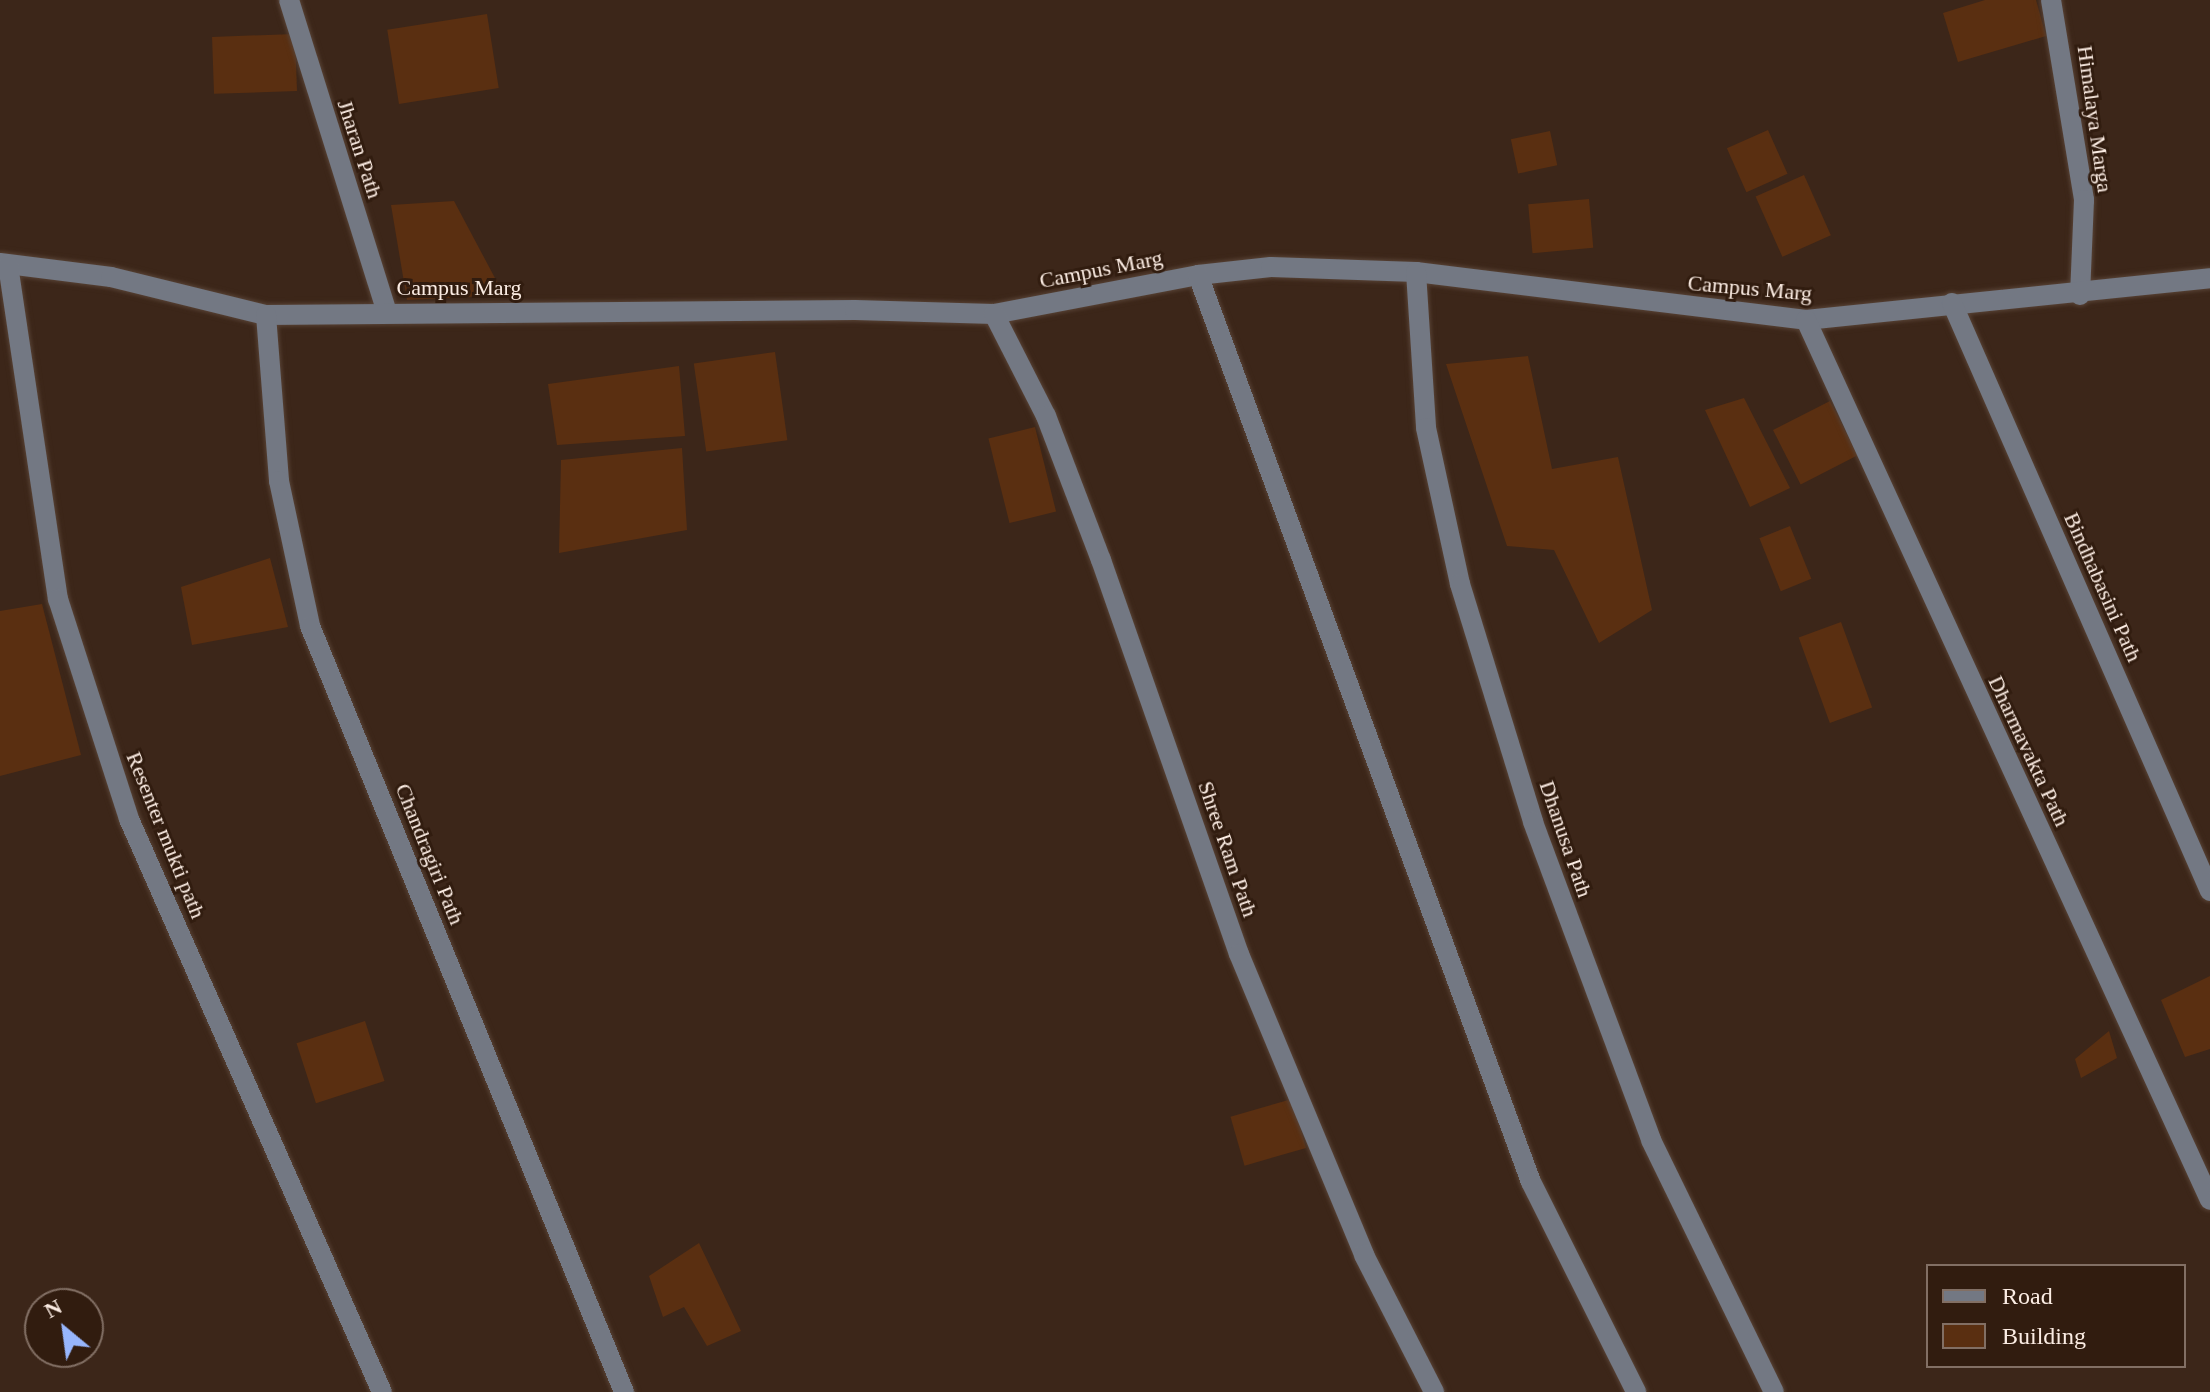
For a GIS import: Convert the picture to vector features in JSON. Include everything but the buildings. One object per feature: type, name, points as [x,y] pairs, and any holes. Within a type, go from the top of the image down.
[{"type":"street","name":"Jharan Path","points":[[289,0],[387,312]]},
{"type":"street","name":"Himalaya Marga","points":[[2051,0],[2084,200],[2080,295]]},
{"type":"street","name":"Campus Marg","points":[[4,264],[111,277],[266,315],[387,312],[994,314],[1198,275],[1271,267],[1416,272],[1806,320],[1952,303],[2080,295],[2210,278]]},
{"type":"street","name":"Resenter mukti path","points":[[4,264],[58,599],[129,819],[382,1392]]},
{"type":"street","name":"Dhanusa Path","points":[[1416,272],[1426,428],[1460,584],[1533,822],[1651,1140],[1774,1392]]},
{"type":"street","points":[[1198,275],[1531,1182],[1636,1392]]},
{"type":"street","name":"Bindhabasini Path","points":[[1952,303],[2210,891]]},
{"type":"street","name":"Shree Ram Path","points":[[994,314],[1046,416],[1245,969],[1364,1255],[1434,1392]]},
{"type":"street","name":"Chandragiri Path","points":[[266,315],[279,481],[310,626],[624,1392]]},
{"type":"street","name":"Dharmavakta Path","points":[[1806,320],[2210,1200]]}]
